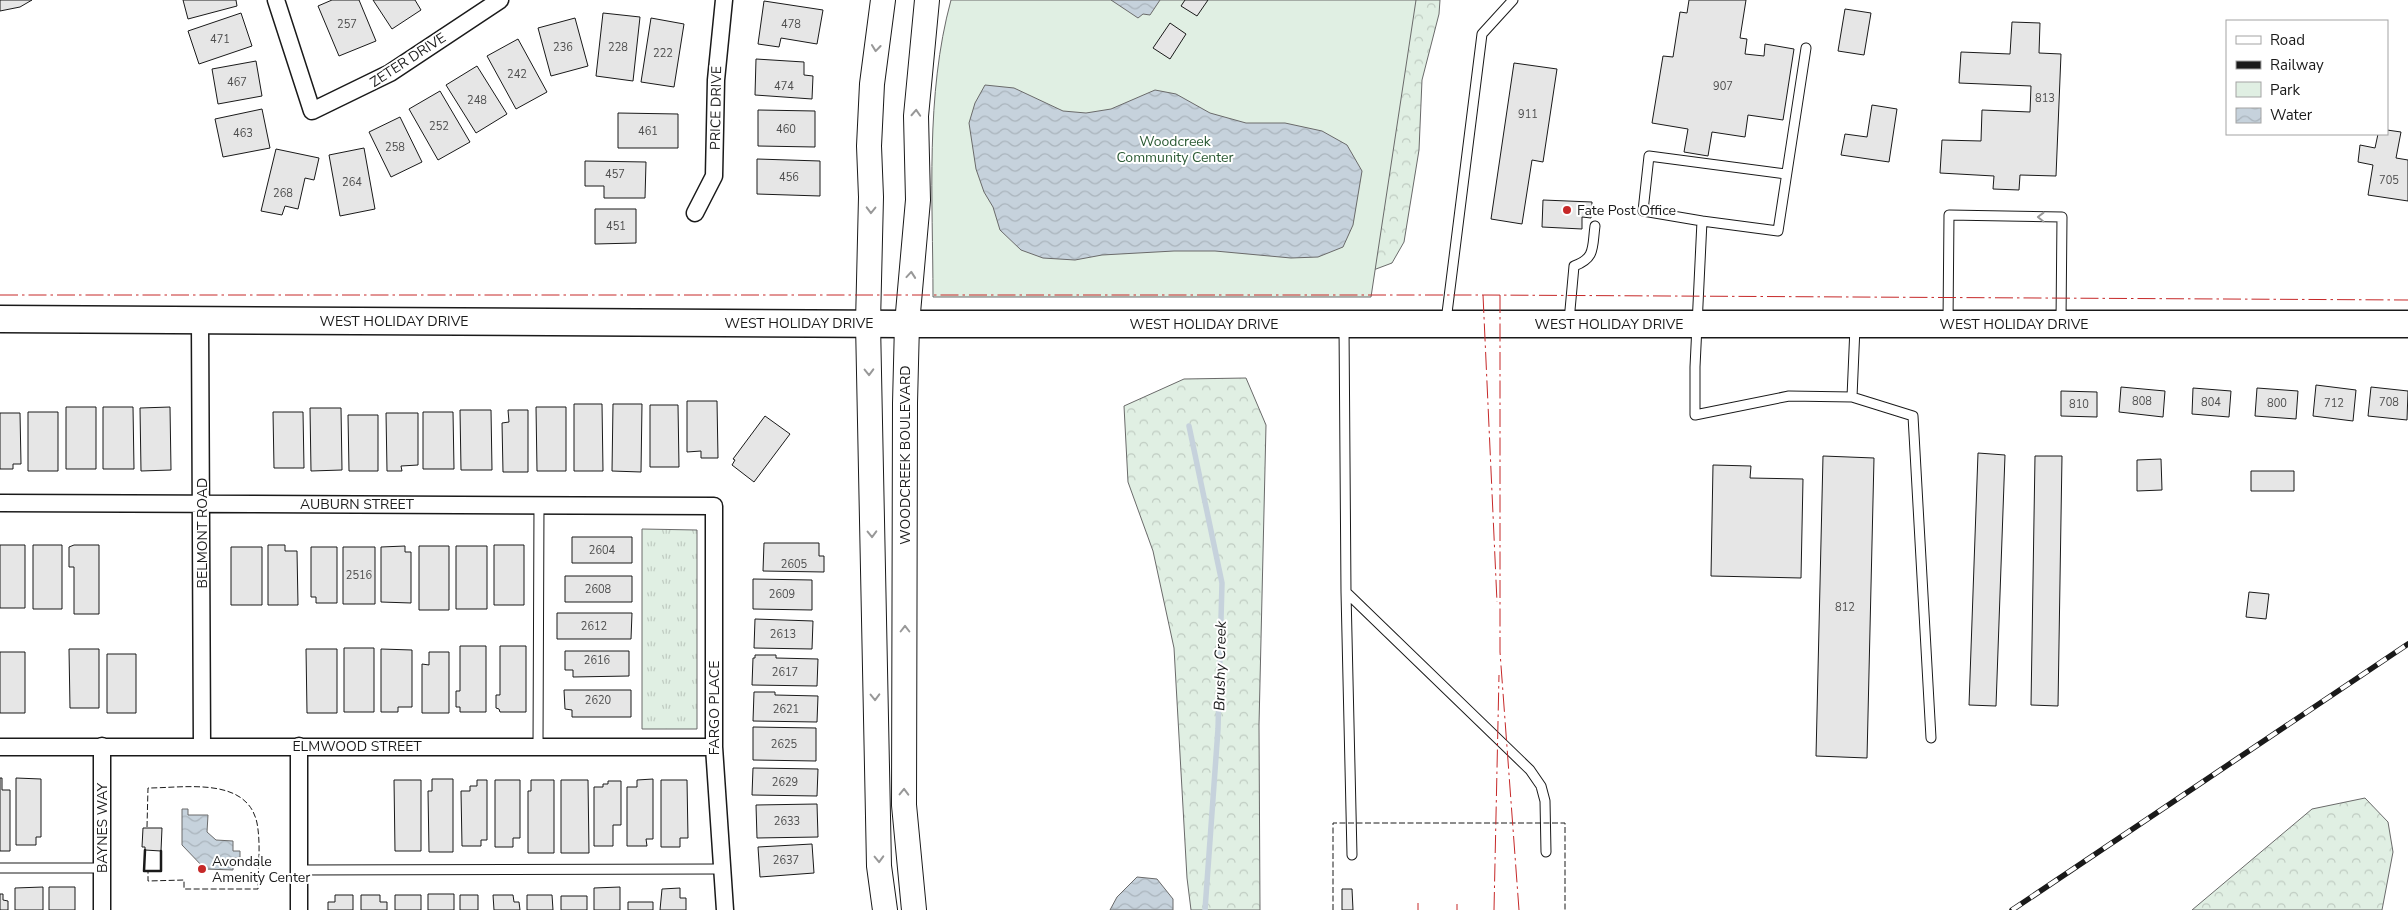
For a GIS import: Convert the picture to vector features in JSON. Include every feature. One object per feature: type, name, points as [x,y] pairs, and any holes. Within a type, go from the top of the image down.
[{"type":"main road","name":"WEST HOLIDAY DRIVE","points":[[0,319],[907,324],[2408,324]]},
{"type":"street","name":"ZETER DRIVE","points":[[276,0],[312,111],[390,73],[500,0]]},
{"type":"street","name":"PRICE DRIVE","points":[[695,212],[714,176],[716,80],[724,0]]},
{"type":"street","points":[[883,0],[872,84],[868,323],[879,866],[885,910]]},
{"type":"street","name":"WOODCREEK BOULEVARD","points":[[914,910],[904,805],[905,403],[907,324],[918,200],[916,116],[927,0]]},
{"type":"street","name":"BELMONT ROAD","points":[[200,320],[202,746]]},
{"type":"street","name":"AUBURN STREET","points":[[0,503],[714,506]]},
{"type":"street","name":"FARGO PLACE","points":[[714,506],[714,747],[724,910]]},
{"type":"street","name":"BAYNES WAY","points":[[102,746],[102,910]]},
{"type":"street","points":[[299,746],[299,910]]},
{"type":"street","name":"ELMWOOD STREET","points":[[0,747],[714,747]]},
{"type":"lane","points":[[1445,324],[1482,34],[1513,0]]},
{"type":"lane","points":[[1786,174],[1649,156],[1643,211],[1702,222],[1778,231],[1806,48]]},
{"type":"lane","points":[[1948,324],[1949,214],[2062,217],[2062,324]]},
{"type":"lane","points":[[1702,222],[1695,368],[1695,415],[1789,396],[1852,398],[1913,416],[1931,738]]},
{"type":"lane","points":[[1569,324],[1574,266],[1587,261],[1591,254],[1595,226]]},
{"type":"lane","points":[[1344,324],[1346,592],[1352,856]]},
{"type":"lane","points":[[1852,398],[1855,324]]},
{"type":"lane","points":[[538,746],[539,505]]},
{"type":"lane","points":[[1346,592],[1530,770],[1541,786],[1545,800],[1546,852]]},
{"type":"lane","points":[[0,868],[102,868]]},
{"type":"lane","points":[[299,870],[720,869]]},
{"type":"green space","name":"Woodcreek Community Center","points":[[951,0],[1416,0],[1371,297],[933,297],[932,148],[934,110],[937,73]]},
{"type":"green space","points":[[1391,0],[1440,0],[1439,14],[1422,80],[1419,150],[1404,242],[1392,263],[1368,272]]},
{"type":"green space","points":[[1246,378],[1266,425],[1259,725],[1260,910],[1191,910],[1187,878],[1174,648],[1153,551],[1128,482],[1124,406],[1184,379]]},
{"type":"green space","points":[[642,529],[697,530],[697,729],[642,729]]},
{"type":"green space","points":[[2365,798],[2388,822],[2393,852],[2382,910],[2192,910],[2312,809]]},
{"type":"water","points":[[1111,0],[1160,0],[1150,15],[1143,14],[1138,18]]},
{"type":"water","points":[[985,85],[1014,88],[1063,111],[1086,113],[1111,109],[1155,90],[1176,94],[1210,113],[1246,123],[1285,123],[1322,131],[1347,145],[1362,171],[1353,225],[1343,247],[1318,257],[1291,258],[1215,251],[1174,251],[1102,255],[1075,260],[1043,258],[1021,250],[1000,230],[993,207],[984,192],[976,169],[969,123],[975,103]]},
{"type":"water","points":[[182,809],[188,809],[188,815],[208,815],[207,832],[216,840],[233,841],[233,851],[240,851],[240,858],[233,858],[233,870],[205,869],[182,845]]},
{"type":"water","points":[[1137,877],[1157,879],[1173,899],[1173,910],[1110,910],[1117,897]]},
{"type":"building","points":[[0,0],[32,0],[20,7],[0,11]]},
{"type":"building","points":[[183,0],[236,0],[237,6],[188,19]]},
{"type":"building","points":[[332,0],[359,0],[376,41],[339,56],[318,6]]},
{"type":"building","points":[[373,0],[415,0],[421,10],[392,29]]},
{"type":"building","points":[[1185,0],[1208,0],[1197,16],[1181,6]]},
{"type":"building","points":[[1689,0],[1746,0],[1740,38],[1747,39],[1745,54],[1764,56],[1765,44],[1794,49],[1783,120],[1748,115],[1745,137],[1712,132],[1708,156],[1684,152],[1688,129],[1652,123],[1663,56],[1673,57],[1680,12],[1687,13]]},
{"type":"building","points":[[764,1],[823,10],[817,44],[781,38],[779,47],[758,44]]},
{"type":"building","points":[[1845,9],[1871,13],[1864,55],[1838,51]]},
{"type":"building","points":[[241,13],[252,46],[199,64],[188,31]]},
{"type":"building","points":[[603,13],[640,17],[633,81],[596,76]]},
{"type":"building","points":[[575,18],[588,66],[551,76],[538,28]]},
{"type":"building","points":[[651,18],[684,24],[674,87],[641,82]]},
{"type":"building","points":[[2012,22],[2040,23],[2039,53],[2061,54],[2056,176],[2020,175],[2019,190],[1993,189],[1994,176],[1940,173],[1942,140],[1981,141],[1982,110],[2030,112],[2031,86],[1959,83],[1961,52],[2010,54]]},
{"type":"building","points":[[1170,23],[1186,34],[1170,59],[1153,48]]},
{"type":"building","points":[[518,39],[547,92],[516,109],[487,56]]},
{"type":"building","points":[[756,59],[804,62],[804,75],[813,76],[812,99],[755,95]]},
{"type":"building","points":[[256,61],[262,96],[218,104],[212,69]]},
{"type":"building","points":[[1514,63],[1557,69],[1543,162],[1532,160],[1522,224],[1491,219]]},
{"type":"building","points":[[477,66],[507,114],[476,133],[446,85]]},
{"type":"building","points":[[440,91],[470,142],[438,160],[409,109]]},
{"type":"building","points":[[1872,105],[1897,109],[1889,162],[1841,155],[1845,134],[1867,137]]},
{"type":"building","points":[[262,109],[270,148],[223,157],[215,119]]},
{"type":"building","points":[[758,110],[815,111],[815,147],[758,146]]},
{"type":"building","points":[[618,113],[678,114],[678,148],[618,148]]},
{"type":"building","points":[[400,117],[422,162],[391,177],[369,132]]},
{"type":"building","points":[[2388,130],[2401,132],[2396,158],[2408,160],[2408,201],[2368,195],[2373,165],[2358,162],[2360,145],[2375,148],[2378,135],[2388,135]]},
{"type":"building","points":[[364,148],[375,209],[340,216],[329,155]]},
{"type":"building","points":[[276,149],[319,158],[314,180],[305,178],[298,209],[285,206],[282,215],[261,211]]},
{"type":"building","points":[[757,159],[820,161],[820,196],[757,194]]},
{"type":"building","points":[[585,161],[646,162],[645,198],[604,198],[604,186],[585,186]]},
{"type":"building","name":"Fate Post Office","points":[[1543,200],[1592,202],[1591,218],[1582,217],[1582,229],[1542,227]]},
{"type":"building","points":[[595,209],[636,209],[636,243],[595,244]]},
{"type":"building","points":[[2316,385],[2356,390],[2353,421],[2313,416]]},
{"type":"building","points":[[2121,387],[2165,391],[2163,417],[2119,412]]},
{"type":"building","points":[[2371,387],[2408,391],[2407,420],[2368,416]]},
{"type":"building","points":[[2193,388],[2231,391],[2229,417],[2192,414]]},
{"type":"building","points":[[2257,388],[2298,391],[2296,419],[2255,416]]},
{"type":"building","points":[[2061,391],[2097,392],[2097,417],[2061,416]]},
{"type":"building","points":[[687,401],[717,401],[718,458],[701,458],[701,451],[687,452]]},
{"type":"building","points":[[574,404],[602,404],[603,471],[574,471]]},
{"type":"building","points":[[613,404],[642,404],[641,472],[612,471]]},
{"type":"building","points":[[650,405],[678,405],[679,467],[650,467]]},
{"type":"building","points":[[66,407],[96,407],[96,469],[66,469]]},
{"type":"building","points":[[103,407],[133,407],[134,469],[103,469]]},
{"type":"building","points":[[170,407],[171,470],[141,471],[140,408]]},
{"type":"building","points":[[536,407],[566,407],[566,471],[537,471]]},
{"type":"building","points":[[310,408],[341,408],[342,470],[311,471]]},
{"type":"building","points":[[460,410],[491,410],[492,470],[461,470]]},
{"type":"building","points":[[508,410],[528,410],[528,472],[503,472],[502,423],[509,422]]},
{"type":"building","points":[[28,412],[58,412],[58,471],[28,471]]},
{"type":"building","points":[[273,412],[303,412],[304,468],[274,468]]},
{"type":"building","points":[[423,412],[453,412],[454,469],[423,469]]},
{"type":"building","points":[[0,413],[20,413],[21,464],[13,464],[13,469],[0,469]]},
{"type":"building","points":[[386,413],[418,413],[418,465],[401,466],[402,471],[387,471]]},
{"type":"building","points":[[348,415],[378,415],[378,471],[349,471]]},
{"type":"building","points":[[765,416],[790,434],[754,482],[732,465],[735,460],[733,459]]},
{"type":"building","points":[[1978,453],[2005,455],[1996,706],[1969,705]]},
{"type":"building","points":[[1823,456],[1874,458],[1867,758],[1816,756]]},
{"type":"building","points":[[2035,456],[2062,456],[2058,706],[2031,705]]},
{"type":"building","points":[[2161,459],[2162,490],[2137,491],[2137,460]]},
{"type":"building","points":[[1713,465],[1751,466],[1750,478],[1803,479],[1801,578],[1711,576]]},
{"type":"building","points":[[2251,471],[2294,471],[2294,491],[2251,491]]},
{"type":"building","points":[[572,537],[632,537],[632,563],[572,563]]},
{"type":"building","points":[[764,543],[819,543],[819,556],[824,556],[824,572],[763,571]]},
{"type":"building","points":[[0,545],[25,545],[25,608],[0,608]]},
{"type":"building","points":[[33,545],[62,545],[62,609],[33,609]]},
{"type":"building","points":[[74,545],[99,545],[99,614],[74,614],[74,567],[69,567],[69,547]]},
{"type":"building","points":[[268,545],[285,545],[285,551],[297,551],[298,605],[268,605]]},
{"type":"building","points":[[494,545],[524,545],[524,605],[494,605]]},
{"type":"building","points":[[405,546],[405,552],[411,552],[411,603],[381,602],[381,547]]},
{"type":"building","points":[[419,546],[449,546],[449,610],[419,610]]},
{"type":"building","points":[[456,546],[487,546],[487,609],[456,609]]},
{"type":"building","points":[[231,547],[262,547],[262,605],[231,605]]},
{"type":"building","points":[[311,547],[337,547],[337,603],[316,603],[316,597],[311,597]]},
{"type":"building","points":[[343,547],[375,547],[375,604],[343,604]]},
{"type":"building","points":[[565,576],[632,576],[632,602],[565,602]]},
{"type":"building","points":[[753,579],[812,580],[812,610],[753,609]]},
{"type":"building","points":[[2249,592],[2269,594],[2266,619],[2246,617]]},
{"type":"building","points":[[557,613],[632,613],[631,639],[557,639]]},
{"type":"building","points":[[755,619],[813,621],[812,649],[754,648]]},
{"type":"building","points":[[460,646],[486,646],[486,712],[460,712],[460,707],[456,707],[456,691],[460,691]]},
{"type":"building","points":[[500,646],[526,646],[526,712],[500,712],[496,708],[496,695],[500,695]]},
{"type":"building","points":[[344,648],[374,648],[374,712],[344,712]]},
{"type":"building","points":[[69,649],[99,649],[99,708],[70,708]]},
{"type":"building","points":[[306,649],[337,649],[337,713],[307,713]]},
{"type":"building","points":[[381,649],[412,650],[412,707],[398,707],[398,712],[381,712]]},
{"type":"building","points":[[565,651],[629,651],[629,676],[573,677],[573,670],[565,670]]},
{"type":"building","points":[[0,652],[25,652],[25,713],[0,713]]},
{"type":"building","points":[[429,652],[449,652],[449,713],[422,713],[422,664],[429,665]]},
{"type":"building","points":[[107,654],[136,654],[136,713],[107,713]]},
{"type":"building","points":[[755,655],[776,655],[776,658],[818,659],[817,686],[752,685],[753,658],[755,658]]},
{"type":"building","points":[[564,690],[631,690],[631,717],[572,717],[572,710],[565,709]]},
{"type":"building","points":[[754,692],[775,692],[775,695],[818,696],[817,722],[753,721]]},
{"type":"building","points":[[753,727],[816,728],[816,761],[753,760]]},
{"type":"building","points":[[753,768],[818,769],[817,796],[752,795]]},
{"type":"building","points":[[0,778],[2,778],[2,790],[10,790],[10,851],[0,851]]},
{"type":"building","points":[[16,778],[41,779],[41,837],[36,837],[36,845],[16,845]]},
{"type":"building","points":[[432,779],[453,779],[453,852],[429,852],[428,791],[432,791]]},
{"type":"building","points":[[653,779],[653,839],[646,839],[647,846],[627,846],[627,787],[637,787],[637,780]]},
{"type":"building","points":[[394,780],[421,780],[421,851],[395,851]]},
{"type":"building","points":[[477,780],[487,780],[487,840],[481,840],[481,846],[462,846],[461,791],[470,791],[470,786],[477,786]]},
{"type":"building","points":[[495,780],[520,780],[520,838],[513,838],[513,847],[495,847]]},
{"type":"building","points":[[531,780],[554,780],[554,853],[528,853],[528,791],[531,791]]},
{"type":"building","points":[[561,780],[588,780],[589,853],[561,853]]},
{"type":"building","points":[[661,780],[687,780],[688,838],[680,838],[680,847],[661,847]]},
{"type":"building","points":[[608,781],[621,781],[621,825],[613,825],[613,846],[594,846],[594,787],[603,787],[603,784],[608,784]]},
{"type":"building","points":[[817,804],[818,837],[757,838],[756,805]]},
{"type":"building","points":[[143,828],[162,828],[161,851],[145,850],[145,847],[142,847]]},
{"type":"building","points":[[812,844],[814,873],[760,877],[758,847]]},
{"type":"building","points":[[43,887],[43,910],[15,910],[15,888]]},
{"type":"building","points":[[49,887],[75,887],[75,910],[49,910]]},
{"type":"building","points":[[620,887],[620,910],[594,910],[594,888]]},
{"type":"building","points":[[680,888],[680,898],[686,898],[686,910],[660,910],[662,889]]},
{"type":"building","points":[[1342,889],[1352,889],[1353,910],[1342,910]]},
{"type":"building","points":[[0,894],[3,894],[3,900],[8,901],[8,910],[0,910]]},
{"type":"building","points":[[428,894],[454,894],[454,910],[428,910]]},
{"type":"building","points":[[335,895],[353,895],[353,910],[328,910],[328,902],[335,902]]},
{"type":"building","points":[[361,895],[380,895],[380,902],[387,902],[387,910],[361,910]]},
{"type":"building","points":[[395,895],[421,895],[421,910],[395,910]]},
{"type":"building","points":[[460,895],[478,895],[478,910],[460,910]]},
{"type":"building","points":[[493,895],[513,895],[514,902],[519,902],[520,910],[494,910]]},
{"type":"building","points":[[527,895],[552,895],[553,910],[527,910]]},
{"type":"building","points":[[561,896],[587,896],[587,910],[561,910]]},
{"type":"building","points":[[628,902],[653,902],[653,910],[628,910]]},
{"type":"waterway","name":"Brushy Creek","points":[[1189,426],[1222,583],[1218,729],[1205,910]]},
{"type":"railway","points":[[2012,910],[2408,644]]},
{"type":"fence","points":[[147,827],[148,788],[212,788],[228,791],[241,798],[251,808],[257,823],[259,848],[258,889],[184,889],[184,880],[148,881],[148,871]]},
{"type":"fence","points":[[1333,910],[1333,823],[1565,823],[1565,910]]},
{"type":"wall","points":[[145,850],[144,871],[161,871],[161,851]]},
{"type":"power","points":[[0,295],[1483,295],[2408,300]]},
{"type":"power","points":[[1483,295],[1497,602]]},
{"type":"power","points":[[1500,295],[1500,652],[1519,910]]},
{"type":"power","points":[[1494,910],[1499,675]]},
{"type":"power","points":[[1418,903],[1418,910]]},
{"type":"power","points":[[1457,904],[1457,910]]},
{"type":"place","name":"Fate Post Office","points":[[1567,210]]},
{"type":"place","name":"Avondale Amenity Center","points":[[202,869]]}]
